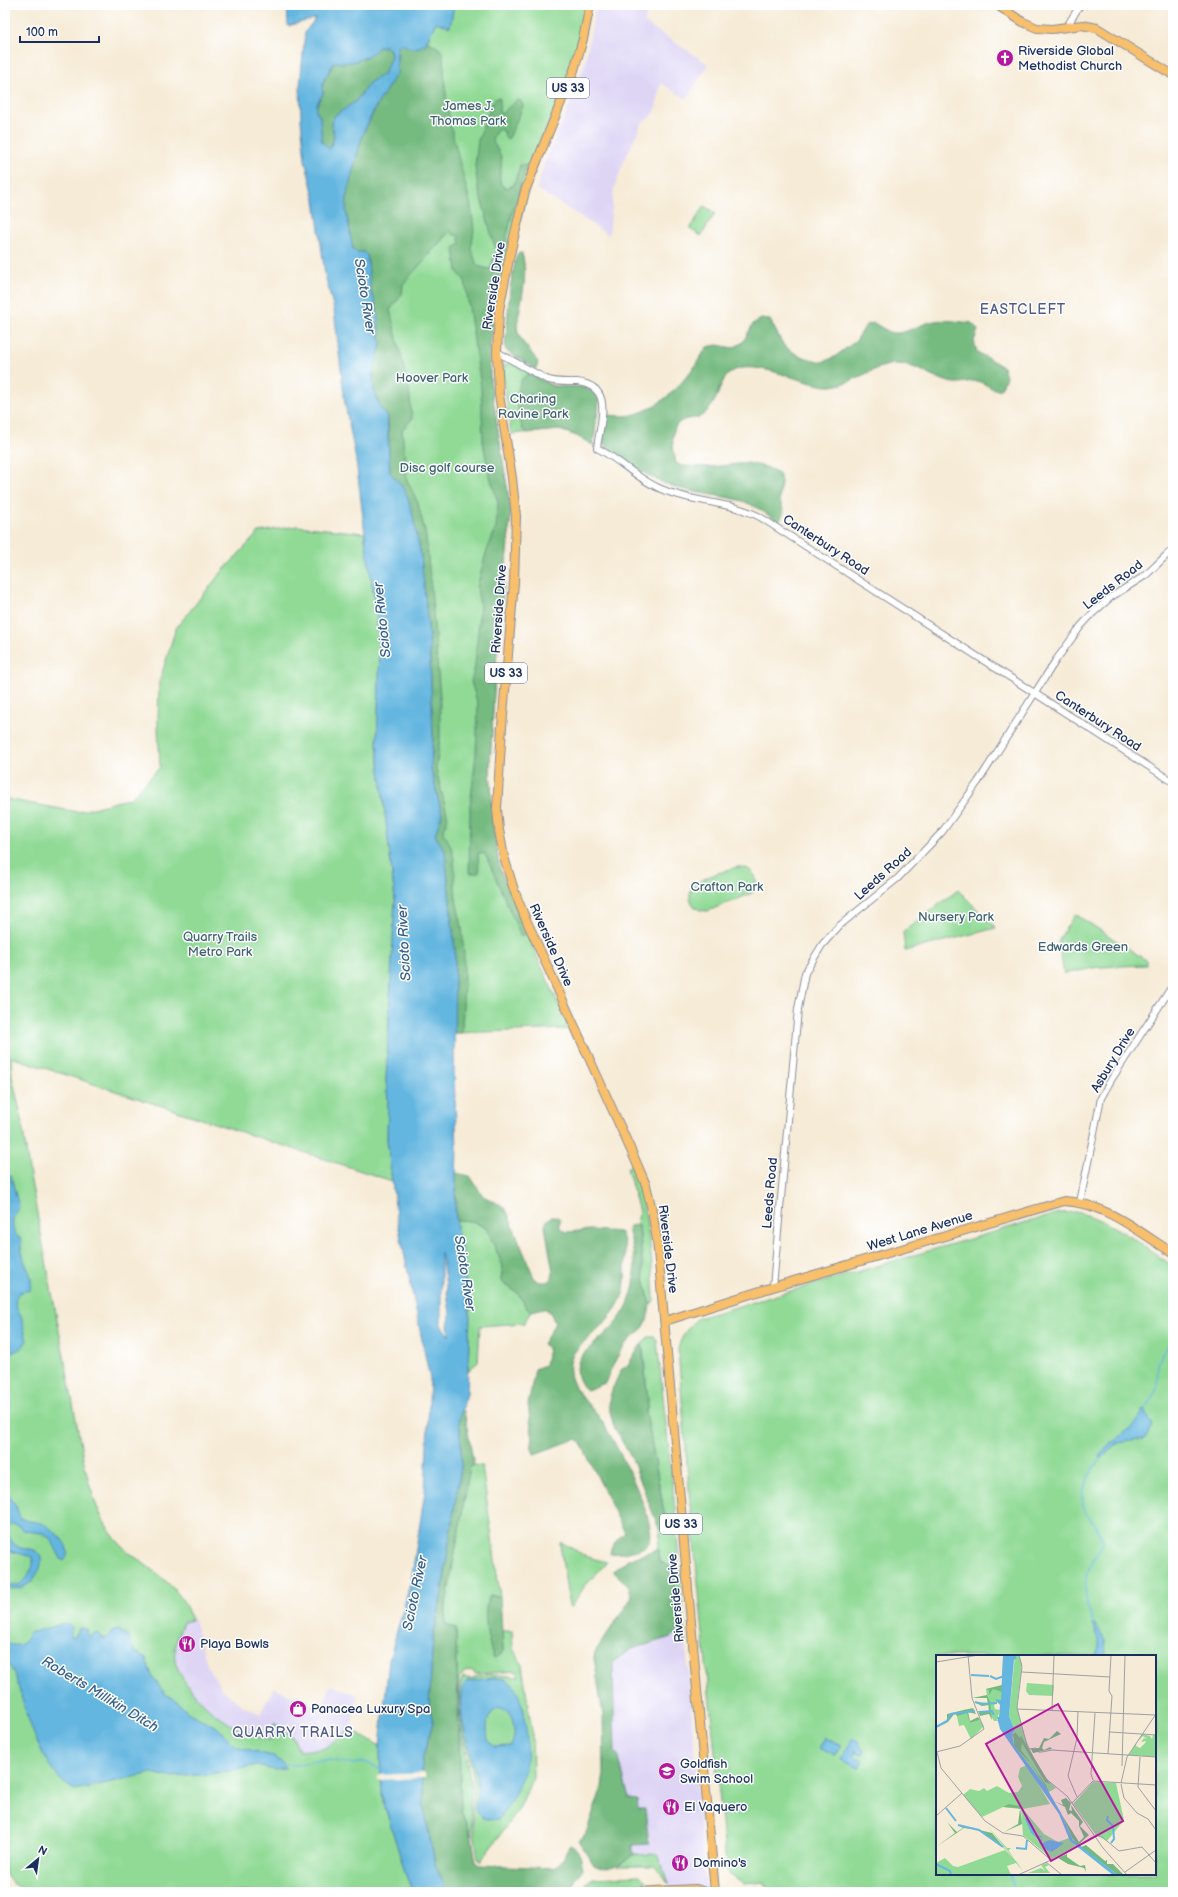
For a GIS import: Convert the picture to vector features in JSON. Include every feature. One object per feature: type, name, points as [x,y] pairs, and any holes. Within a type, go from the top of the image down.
[{"type":"main road","name":"Riverside Drive","points":[[590,5],[587,23],[574,70],[534,167],[518,216],[499,310],[497,352],[499,394],[513,484],[516,516],[514,582],[498,783],[499,830],[514,890],[524,915],[646,1185],[652,1210],[665,1321],[714,1892]]},
{"type":"main road","points":[[997,5],[1023,22],[1044,30],[1082,25],[1097,28],[1173,75]]},
{"type":"main road","name":"West Lane Avenue","points":[[665,1321],[773,1287],[1064,1201],[1080,1202],[1099,1208],[1173,1253]]},
{"type":"main road","points":[[632,1892],[696,1888],[705,1892],[714,1892]]},
{"type":"street","points":[[1066,28],[1080,5]]},
{"type":"street","name":"Canterbury Road","points":[[497,352],[546,379],[552,381],[581,383],[597,390],[601,396],[603,407],[597,448],[645,481],[672,493],[731,505],[760,517],[1173,782]]},
{"type":"street","name":"Leeds Road","points":[[773,1287],[798,1009],[805,973],[812,959],[829,937],[898,878],[942,832],[978,782],[1070,639],[1093,613],[1111,597],[1146,575],[1173,549]]},
{"type":"street","name":"Asbury Drive","points":[[1080,1202],[1101,1098],[1111,1080],[1173,985]]},
{"type":"shaded area","points":[[596,5],[647,5],[645,23],[708,64],[687,99],[661,83],[655,113],[642,123],[624,161],[614,189],[609,235],[537,189],[545,161],[565,116],[585,63]]},
{"type":"shaded area","points":[[194,1619],[208,1668],[221,1688],[242,1706],[260,1714],[274,1687],[318,1708],[324,1702],[331,1685],[358,1695],[351,1729],[323,1749],[299,1751],[293,1737],[274,1723],[271,1740],[259,1739],[220,1719],[193,1693],[177,1667],[175,1653],[176,1640],[183,1622]]},
{"type":"shaded area","points":[[680,1630],[682,1642],[686,1643],[702,1850],[707,1892],[667,1892],[668,1883],[658,1854],[633,1855],[633,1845],[649,1844],[645,1809],[638,1809],[629,1800],[618,1755],[615,1752],[614,1747],[615,1712],[613,1664],[632,1649],[672,1637]]},
{"type":"green space","points":[[454,5],[590,5],[583,39],[534,167],[505,280],[484,276],[489,306],[490,380],[511,512],[495,672],[490,767],[493,827],[500,869],[535,952],[570,1029],[454,1033],[454,995],[346,210],[436,22],[450,26]]},
{"type":"green space","points":[[427,41],[440,49],[443,54],[447,106],[471,206],[474,230],[471,248],[477,266],[490,269],[496,251],[478,188],[475,166],[478,140],[493,101],[498,97],[500,99],[499,111],[501,114],[517,100],[521,101],[523,106],[509,138],[506,139],[504,132],[500,129],[497,130],[492,139],[501,157],[502,162],[500,179],[503,186],[507,188],[514,185],[520,165],[526,165],[514,206],[498,275],[490,348],[490,380],[511,512],[495,672],[490,767],[493,827],[500,869],[527,933],[521,936],[485,854],[478,853],[479,873],[469,873],[470,806],[476,754],[478,705],[471,682],[475,666],[480,606],[477,587],[486,553],[496,528],[498,503],[489,473],[483,443],[481,387],[465,281],[457,271],[454,248],[460,244],[458,235],[453,235],[450,231],[403,284],[402,294],[390,310],[409,388],[412,419],[402,430],[407,480],[418,503],[426,536],[440,696],[440,738],[436,769],[448,818],[443,833],[448,840],[453,856],[456,898],[461,924],[464,954],[462,1033],[454,1033],[455,952],[445,851],[435,835],[442,814],[431,769],[433,734],[429,636],[421,556],[412,511],[390,472],[388,416],[381,409],[374,391],[373,373],[381,344],[376,304],[371,292],[367,255],[364,252],[356,252],[353,249],[346,210],[350,179],[362,136],[398,63],[397,50],[399,45],[403,44],[408,48],[425,45]]},
{"type":"green space","points":[[385,46],[390,50],[391,56],[384,74],[370,82],[356,101],[332,124],[334,137],[330,149],[322,142],[320,117],[316,111],[317,104],[323,93],[322,85],[334,62],[340,63],[358,60],[378,47]]},
{"type":"green space","points":[[704,206],[715,213],[701,236],[690,229]]},
{"type":"green space","points":[[519,253],[522,253],[525,273],[517,329],[522,340],[538,363],[536,369],[508,352],[505,348],[510,288],[516,257]]},
{"type":"green space","points":[[761,319],[770,320],[784,346],[799,356],[822,362],[833,358],[856,341],[866,325],[874,323],[890,332],[900,333],[929,322],[940,320],[972,323],[978,330],[974,341],[977,352],[1003,367],[1006,377],[1001,389],[994,389],[976,381],[952,383],[918,369],[898,364],[881,367],[849,382],[832,386],[821,385],[766,370],[752,368],[740,368],[730,373],[722,383],[711,407],[703,415],[697,418],[681,421],[676,425],[673,444],[676,463],[681,466],[710,467],[748,463],[766,467],[779,473],[781,482],[779,499],[784,512],[779,522],[755,507],[739,500],[682,489],[664,483],[632,465],[603,443],[604,415],[632,415],[656,405],[685,379],[707,347],[717,345],[733,348],[743,342],[753,324]]},
{"type":"green space","name":"Charing Ravine Park","points":[[510,362],[553,386],[586,388],[598,407],[593,445],[577,436],[560,430],[511,434],[503,375],[504,366]]},
{"type":"green space","name":"Charing Ravine Park","points":[[529,374],[553,386],[583,387],[596,394],[599,402],[593,445],[577,436],[560,430],[527,433],[522,429],[518,407],[518,391],[523,378]]},
{"type":"green space","name":"Quarry Trails Metro Park","points":[[297,526],[364,533],[376,607],[380,650],[377,744],[395,900],[386,1080],[388,1101],[387,1139],[392,1181],[11,1057],[12,1076],[20,1111],[30,1176],[84,1462],[90,1487],[99,1512],[112,1534],[120,1544],[156,1572],[174,1589],[183,1601],[192,1620],[183,1622],[176,1644],[175,1662],[183,1679],[192,1691],[216,1714],[244,1732],[271,1740],[274,1723],[293,1737],[299,1751],[323,1749],[351,1729],[380,1746],[381,1794],[407,1878],[413,1892],[59,1892],[28,1890],[14,1884],[5,1872],[5,797],[11,800],[78,812],[131,798],[160,767],[158,726],[159,683],[176,628],[220,574],[259,532]]},
{"type":"green space","name":"Crafton Park","points":[[737,867],[748,869],[754,875],[756,883],[752,893],[708,911],[695,907],[692,903],[690,895],[692,889],[697,883],[713,875]]},
{"type":"green space","name":"Nursery Park","points":[[958,890],[996,928],[905,951],[903,932]]},
{"type":"green space","name":"Edwards Green","points":[[1075,914],[1146,960],[1146,965],[1099,967],[1064,974],[1058,941]]},
{"type":"green space","points":[[632,1164],[642,1198],[648,1232],[654,1301],[650,1305],[644,1278],[639,1225],[637,1225],[639,1212],[627,1168]]},
{"type":"green space","points":[[456,1173],[470,1176],[483,1196],[505,1207],[535,1280],[540,1282],[548,1282],[552,1278],[553,1272],[545,1226],[547,1220],[552,1217],[558,1217],[560,1220],[560,1228],[566,1232],[591,1230],[620,1232],[622,1235],[625,1252],[625,1281],[623,1294],[612,1314],[573,1354],[570,1363],[570,1372],[573,1384],[607,1429],[625,1463],[643,1503],[649,1521],[651,1535],[648,1544],[645,1547],[630,1552],[610,1554],[615,1542],[625,1533],[580,1441],[576,1439],[534,1454],[531,1445],[532,1433],[528,1405],[535,1369],[545,1365],[548,1348],[543,1344],[555,1323],[550,1312],[544,1308],[531,1311],[527,1309],[519,1294],[503,1283],[501,1279],[503,1266],[487,1229],[473,1221],[456,1220]]},
{"type":"green space","points":[[1076,1212],[1102,1221],[1126,1234],[1173,1266],[1173,1892],[771,1892],[764,1882],[745,1884],[727,1873],[690,1503],[678,1349],[683,1336],[698,1318],[1059,1213]]},
{"type":"green space","points":[[456,1220],[473,1221],[487,1229],[503,1266],[501,1279],[503,1283],[519,1294],[527,1309],[531,1311],[524,1323],[480,1326],[478,1361],[468,1372],[470,1313]]},
{"type":"green space","points":[[639,1225],[644,1278],[650,1305],[647,1321],[643,1328],[626,1343],[616,1359],[605,1383],[587,1390],[579,1379],[577,1370],[579,1361],[582,1355],[613,1326],[622,1315],[628,1304],[634,1285],[635,1266],[628,1229],[630,1226]]},
{"type":"green space","points":[[648,1337],[654,1337],[657,1341],[675,1508],[685,1644],[682,1642],[672,1567],[660,1562],[659,1551],[657,1549],[660,1536],[659,1529],[663,1528],[666,1523],[646,1411],[648,1402],[643,1347],[640,1346]]},
{"type":"green space","points":[[642,1345],[648,1402],[646,1411],[666,1523],[663,1528],[659,1529],[632,1459],[614,1427],[608,1404],[612,1390],[621,1370],[628,1365]]},
{"type":"green space","points":[[461,1410],[464,1411],[474,1465],[470,1467],[446,1604],[445,1625],[456,1628],[461,1811],[472,1838],[476,1862],[480,1865],[554,1868],[558,1866],[572,1845],[580,1855],[583,1869],[575,1879],[572,1891],[447,1892],[435,1865],[423,1802],[422,1760],[433,1722],[429,1705],[433,1637],[442,1593],[462,1461],[459,1419]]},
{"type":"green space","points":[[474,1465],[482,1466],[500,1596],[490,1596],[487,1600],[488,1638],[503,1651],[502,1631],[512,1631],[513,1649],[522,1664],[532,1731],[533,1777],[519,1809],[480,1862],[473,1828],[473,1774],[465,1745],[460,1714],[461,1683],[463,1677],[471,1679],[475,1677],[494,1675],[519,1677],[517,1671],[476,1674],[471,1670],[465,1672],[459,1678],[458,1702],[456,1628],[445,1626],[446,1604],[470,1467]]},
{"type":"green space","points":[[561,1542],[587,1557],[607,1562],[584,1587],[571,1607],[569,1606],[560,1544]]},
{"type":"green space","points":[[657,1549],[659,1550],[660,1562],[672,1567],[680,1630],[672,1637],[632,1649],[613,1664],[615,1752],[618,1755],[629,1799],[637,1800],[638,1809],[645,1809],[649,1844],[633,1845],[633,1855],[615,1866],[604,1868],[594,1865],[579,1841],[586,1833],[602,1787],[604,1773],[603,1715],[594,1658],[595,1652],[632,1597],[629,1587],[614,1572],[614,1570],[628,1560]]},
{"type":"green space","points":[[490,1596],[500,1596],[503,1650],[501,1655],[494,1658],[486,1627],[486,1609]]},
{"type":"green space","points":[[458,1703],[464,1750],[472,1786],[470,1806],[472,1838],[461,1811]]},
{"type":"green space","points":[[658,1854],[668,1883],[655,1866],[618,1866],[633,1855]]},
{"type":"green space","points":[[640,1876],[646,1881],[639,1887],[582,1891],[585,1883],[593,1878]]},
{"type":"water","name":"Scioto River","points":[[287,5],[454,5],[450,27],[436,22],[425,45],[409,48],[403,44],[399,45],[397,50],[397,73],[375,108],[362,136],[347,194],[346,210],[353,249],[356,252],[364,252],[367,255],[371,292],[376,304],[381,344],[373,373],[374,391],[381,409],[387,416],[390,472],[405,490],[412,511],[421,556],[429,636],[433,734],[431,769],[442,814],[435,835],[445,851],[455,952],[454,1076],[457,1148],[455,1209],[458,1237],[464,1258],[466,1296],[470,1313],[467,1394],[459,1419],[462,1461],[442,1593],[433,1637],[429,1705],[433,1722],[422,1760],[423,1802],[435,1865],[447,1892],[413,1892],[407,1878],[381,1794],[380,1746],[389,1660],[411,1581],[425,1491],[430,1379],[396,1214],[387,1139],[388,1101],[386,1080],[395,900],[377,744],[380,650],[376,607],[368,559],[356,460],[345,404],[334,310],[325,275],[315,200],[305,160],[301,120],[300,85],[305,32],[316,18],[288,26]],"holes":[[[385,46],[390,50],[391,56],[384,74],[370,82],[356,101],[334,116],[332,123],[334,137],[330,149],[322,142],[320,117],[316,111],[317,104],[323,93],[322,85],[334,62],[352,62],[370,55],[379,47]],[[441,1252],[450,1313],[448,1326],[449,1336],[441,1325]]]},
{"type":"water","points":[[5,1174],[11,1176],[19,1208],[14,1215],[13,1228],[17,1236],[21,1239],[22,1254],[30,1275],[31,1284],[30,1290],[19,1293],[16,1299],[27,1340],[20,1349],[11,1352],[5,1359]]},
{"type":"water","points":[[1144,1409],[1146,1410],[1147,1415],[1153,1425],[1145,1439],[1118,1443],[1101,1458],[1099,1456],[1104,1449],[1136,1423],[1141,1417]]},
{"type":"water","points":[[5,1489],[16,1506],[20,1518],[41,1523],[51,1529],[62,1539],[67,1550],[67,1556],[64,1561],[61,1559],[51,1539],[42,1533],[25,1531],[17,1525],[12,1524],[6,1530],[12,1542],[21,1548],[34,1550],[38,1553],[41,1559],[39,1570],[32,1581],[26,1586],[15,1589],[6,1589],[5,1582],[11,1585],[19,1585],[32,1569],[33,1561],[32,1557],[10,1551],[5,1546]]},
{"type":"water","points":[[65,1623],[72,1629],[70,1637],[75,1637],[79,1628],[87,1629],[90,1637],[96,1633],[103,1638],[107,1638],[112,1632],[118,1629],[128,1637],[135,1652],[146,1658],[152,1676],[166,1695],[173,1698],[189,1713],[217,1727],[236,1746],[272,1756],[283,1763],[285,1769],[273,1770],[258,1765],[212,1774],[170,1777],[152,1773],[75,1790],[63,1782],[53,1771],[44,1756],[30,1724],[16,1678],[5,1657],[5,1641],[12,1645],[20,1644],[25,1642],[29,1633]]},
{"type":"water","points":[[1095,1624],[1105,1639],[1106,1655],[1096,1655],[1099,1647],[1099,1639],[1093,1625]]},
{"type":"water","points":[[494,1678],[506,1679],[514,1687],[522,1705],[527,1740],[526,1765],[512,1799],[503,1814],[498,1819],[491,1820],[481,1817],[475,1809],[477,1779],[461,1712],[462,1689],[467,1681]],"holes":[[[500,1708],[505,1710],[512,1718],[514,1730],[513,1742],[511,1746],[494,1747],[488,1741],[487,1731],[489,1718],[491,1714]]]},
{"type":"water","points":[[825,1737],[841,1745],[835,1756],[819,1748]]},
{"type":"water","points":[[853,1738],[859,1742],[864,1751],[864,1754],[858,1753],[856,1750],[854,1756],[863,1760],[859,1768],[841,1760]]},
{"type":"pier","points":[[425,1773],[425,1778],[378,1780],[378,1775]]},
{"type":"waterway","points":[[1145,1410],[1157,1389],[1158,1364],[1162,1354],[1173,1340]]},
{"type":"waterway","points":[[1095,1626],[1089,1609],[1085,1586],[1088,1569],[1101,1548],[1102,1538],[1085,1511],[1083,1497],[1089,1475],[1101,1457]]},
{"type":"waterway","name":"Roberts Millikin Ditch","points":[[282,1765],[297,1765],[314,1761],[328,1760],[354,1764],[365,1762],[381,1770]]},
{"type":"waterway","points":[[1010,1875],[1015,1892]]},
{"type":"place","name":"Riverside Global Methodist Church","points":[[1005,58]]},
{"type":"place","name":"Playa Bowls","points":[[187,1644]]},
{"type":"place","name":"Panacea Luxury Spa","points":[[298,1709]]},
{"type":"place","name":"Goldfish Swim School","points":[[667,1771]]},
{"type":"place","name":"El Vaquero","points":[[671,1807]]},
{"type":"place","name":"Domino's","points":[[680,1863]]},
{"type":"district","name":"EASTCLEFT","points":[[1023,309]]},
{"type":"district","name":"QUARRY TRAILS","points":[[293,1732]]},
{"type":"park label","name":"James J. Thomas Park","points":[[468,114]]},
{"type":"park label","name":"Hoover Park","points":[[432,378]]},
{"type":"park label","name":"Disc golf course","points":[[447,468]]}]
